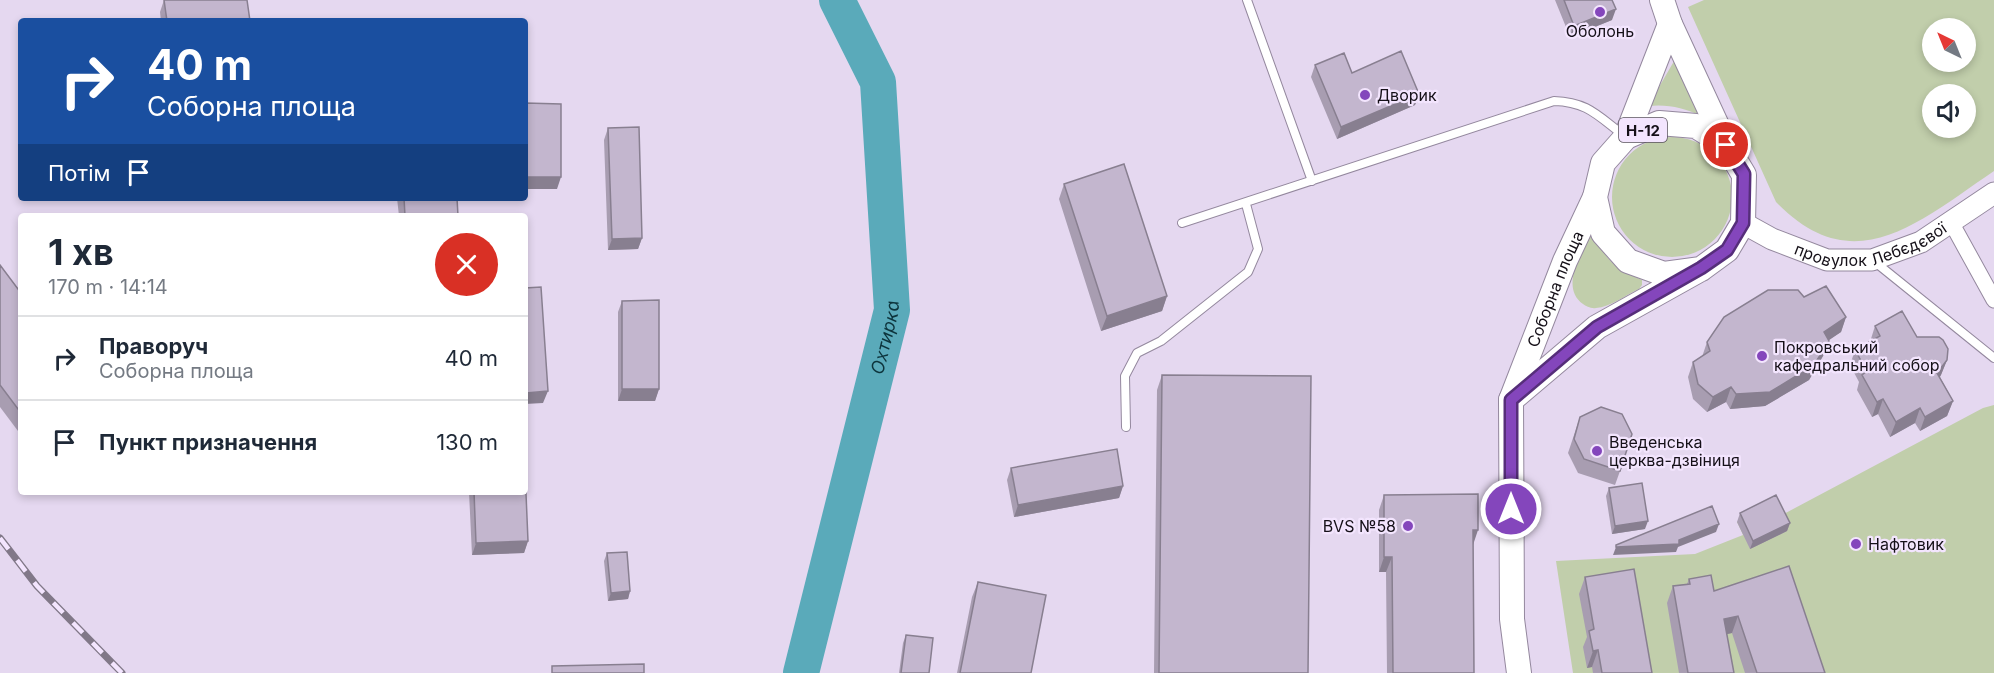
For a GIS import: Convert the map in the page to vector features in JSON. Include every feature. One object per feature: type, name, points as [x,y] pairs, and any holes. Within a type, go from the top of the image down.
[{"type":"main road","name":"Н-12","points":[[1662,0],[1670,24]]},
{"type":"main road","name":"Соборна площа","points":[[1511,400],[1565,261],[1595,197],[1603,163],[1626,137],[1670,24]]},
{"type":"main road","name":"Соборна площа","points":[[1511,400],[1597,327],[1701,268],[1727,250],[1743,223],[1744,174],[1726,145],[1670,24]]},
{"type":"main road","name":"Соборна площа","points":[[1626,137],[1659,123],[1696,126],[1726,145]]},
{"type":"main road","name":"Соборна площа","points":[[1595,197],[1603,233],[1628,261],[1664,274],[1701,268]]},
{"type":"main road","name":"Н-12","points":[[1511,400],[1512,619],[1519,673]]},
{"type":"street","name":"провулок Лебєдєвої","points":[[1743,223],[1772,239],[1827,260],[1872,260],[1921,242],[1994,194]]},
{"type":"street","points":[[1951,222],[1994,300]]},
{"type":"lane","points":[[1247,0],[1312,181]]},
{"type":"lane","points":[[1182,223],[1246,204],[1554,100],[1569,101],[1587,107],[1626,137]]},
{"type":"lane","points":[[1126,427],[1125,376],[1137,353],[1161,340],[1248,272],[1258,249],[1246,204]]},
{"type":"lane","points":[[1872,260],[1994,358]]},
{"type":"green space","points":[[1704,0],[1994,0],[1994,171],[1913,224],[1886,236],[1860,241],[1833,238],[1805,226],[1776,202],[1688,7]]},
{"type":"green space","points":[[1677,56],[1702,116],[1676,107],[1648,106]]},
{"type":"green space","points":[[1672,137],[1695,141],[1715,154],[1728,174],[1732,197],[1728,220],[1715,240],[1695,253],[1672,257],[1649,253],[1629,240],[1616,220],[1612,197],[1616,174],[1629,154],[1649,141]]},
{"type":"green space","points":[[1594,233],[1612,263],[1642,280],[1642,285],[1639,289],[1612,303],[1594,308],[1584,305],[1576,297],[1573,280],[1574,270],[1588,234]]},
{"type":"green space","name":"Нафтовик","points":[[1994,405],[1994,673],[1573,673],[1556,561],[1695,554],[1743,535],[1737,522],[1773,503],[1780,516],[1983,408]]},
{"type":"building","points":[[164,0],[247,0],[250,18],[167,18]]},
{"type":"building","points":[[1564,0],[1612,0],[1616,9],[1574,26]]},
{"type":"building","name":"Дворик","points":[[1401,51],[1419,94],[1341,127],[1315,65],[1344,53],[1352,73]]},
{"type":"building","points":[[528,103],[561,104],[561,177],[528,177]]},
{"type":"building","points":[[639,127],[642,238],[612,239],[608,128]]},
{"type":"building","points":[[1124,164],[1167,296],[1107,316],[1064,184]]},
{"type":"building","points":[[404,201],[457,201],[458,213],[405,213]]},
{"type":"building","points":[[0,265],[18,289],[18,409],[0,385]]},
{"type":"building","name":"Покровський кафедральний собор","points":[[1826,286],[1846,317],[1824,332],[1829,341],[1814,365],[1770,392],[1736,394],[1731,387],[1713,397],[1698,384],[1693,362],[1710,351],[1707,342],[1724,317],[1768,290],[1798,290],[1804,297]]},
{"type":"building","points":[[541,287],[548,391],[528,393],[528,288]]},
{"type":"building","points":[[659,300],[659,389],[622,389],[622,301]]},
{"type":"building","points":[[1902,311],[1917,337],[1939,337],[1943,340],[1948,349],[1947,360],[1937,373],[1953,401],[1925,417],[1920,408],[1896,422],[1883,399],[1877,402],[1862,375],[1867,371],[1855,350],[1880,336],[1875,326]]},
{"type":"building","points":[[1162,375],[1311,376],[1308,673],[1159,673]]},
{"type":"building","name":"Введенська церква-дзвіниця","points":[[1601,407],[1622,414],[1632,434],[1620,471],[1584,459],[1574,439],[1580,417]]},
{"type":"building","points":[[1117,449],[1123,486],[1018,505],[1011,468]]},
{"type":"building","points":[[1642,483],[1648,521],[1615,526],[1609,488]]},
{"type":"building","points":[[1478,494],[1478,530],[1473,530],[1474,673],[1393,673],[1392,557],[1384,557],[1384,495]]},
{"type":"building","points":[[474,495],[526,495],[528,541],[476,543]]},
{"type":"building","points":[[1776,495],[1790,523],[1753,541],[1740,513]]},
{"type":"building","points":[[1712,506],[1719,524],[1679,540],[1679,544],[1616,547],[1616,545]]},
{"type":"building","points":[[627,552],[630,591],[611,593],[607,553]]},
{"type":"building","points":[[1789,566],[1825,673],[1757,673],[1738,616],[1724,619],[1734,673],[1688,673],[1673,586],[1690,584],[1689,579],[1711,575],[1714,591]]},
{"type":"building","points":[[1634,569],[1652,673],[1602,673],[1598,650],[1593,651],[1589,631],[1594,629],[1585,577]]},
{"type":"building","points":[[978,582],[1046,595],[1031,673],[960,673]]},
{"type":"building","points":[[906,635],[933,638],[929,673],[901,673]]},
{"type":"building","points":[[644,664],[644,673],[552,673],[552,666]]},
{"type":"waterway","name":"Охтирка","points":[[801,673],[892,310],[878,82],[837,0]]},
{"type":"railway","points":[[0,538],[37,586],[122,673]]},
{"type":"place","name":"Оболонь","points":[[1600,12]]},
{"type":"place","name":"Дворик","points":[[1365,95]]},
{"type":"place","name":"Покровський кафедральний собор","points":[[1762,356]]},
{"type":"place","name":"Введенська церква-дзвіниця","points":[[1597,451]]},
{"type":"place","name":"BVS №58","points":[[1408,526]]},
{"type":"place","name":"Нафтовик","points":[[1856,544]]},
{"type":"route","points":[[1511,509],[1511,400],[1597,327],[1701,268],[1727,250],[1743,223],[1744,174],[1726,145]]}]
